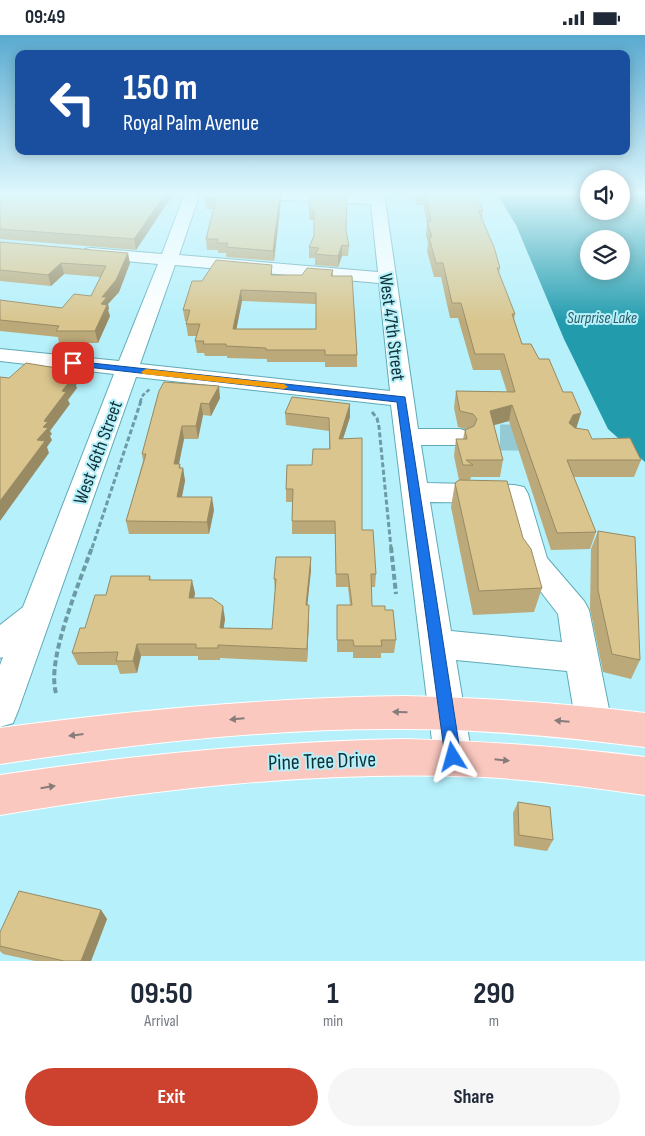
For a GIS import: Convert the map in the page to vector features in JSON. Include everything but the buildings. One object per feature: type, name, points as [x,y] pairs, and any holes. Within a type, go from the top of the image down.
[{"type":"main road","points":[[0,746],[130,728],[332,713],[447,713],[594,724],[645,730]]},
{"type":"main road","name":"Pine Tree Drive","points":[[0,795],[101,778],[255,762],[453,757],[491,759],[645,776]]},
{"type":"street","name":"West 46th Street","points":[[0,711],[177,236]]},
{"type":"street","name":"West 47th Street","points":[[382,236],[407,437],[453,757]]},
{"type":"street","points":[[69,251],[387,278]]},
{"type":"street","points":[[0,355],[402,399]]},
{"type":"street","points":[[407,437],[460,437]]},
{"type":"street","points":[[415,492],[514,494],[533,562],[572,610],[594,724]]},
{"type":"street","points":[[0,644],[37,614]]},
{"type":"street","points":[[437,644],[569,657]]},
{"type":"path","points":[[56,693],[53,683],[55,658],[140,403],[143,395],[149,389],[156,388]]},
{"type":"path","points":[[364,409],[372,412],[377,418],[379,427],[396,594]]},
{"type":"water","name":"Surprise Lake","points":[[521,236],[580,236],[580,280],[630,280],[630,236],[645,236],[645,462],[608,429],[564,339]]},
{"type":"tunnel","points":[[461,437],[550,438]]},
{"type":"slow traffic","points":[[146,372],[284,387]]},
{"type":"route","points":[[73,363],[402,399],[453,757]]}]
